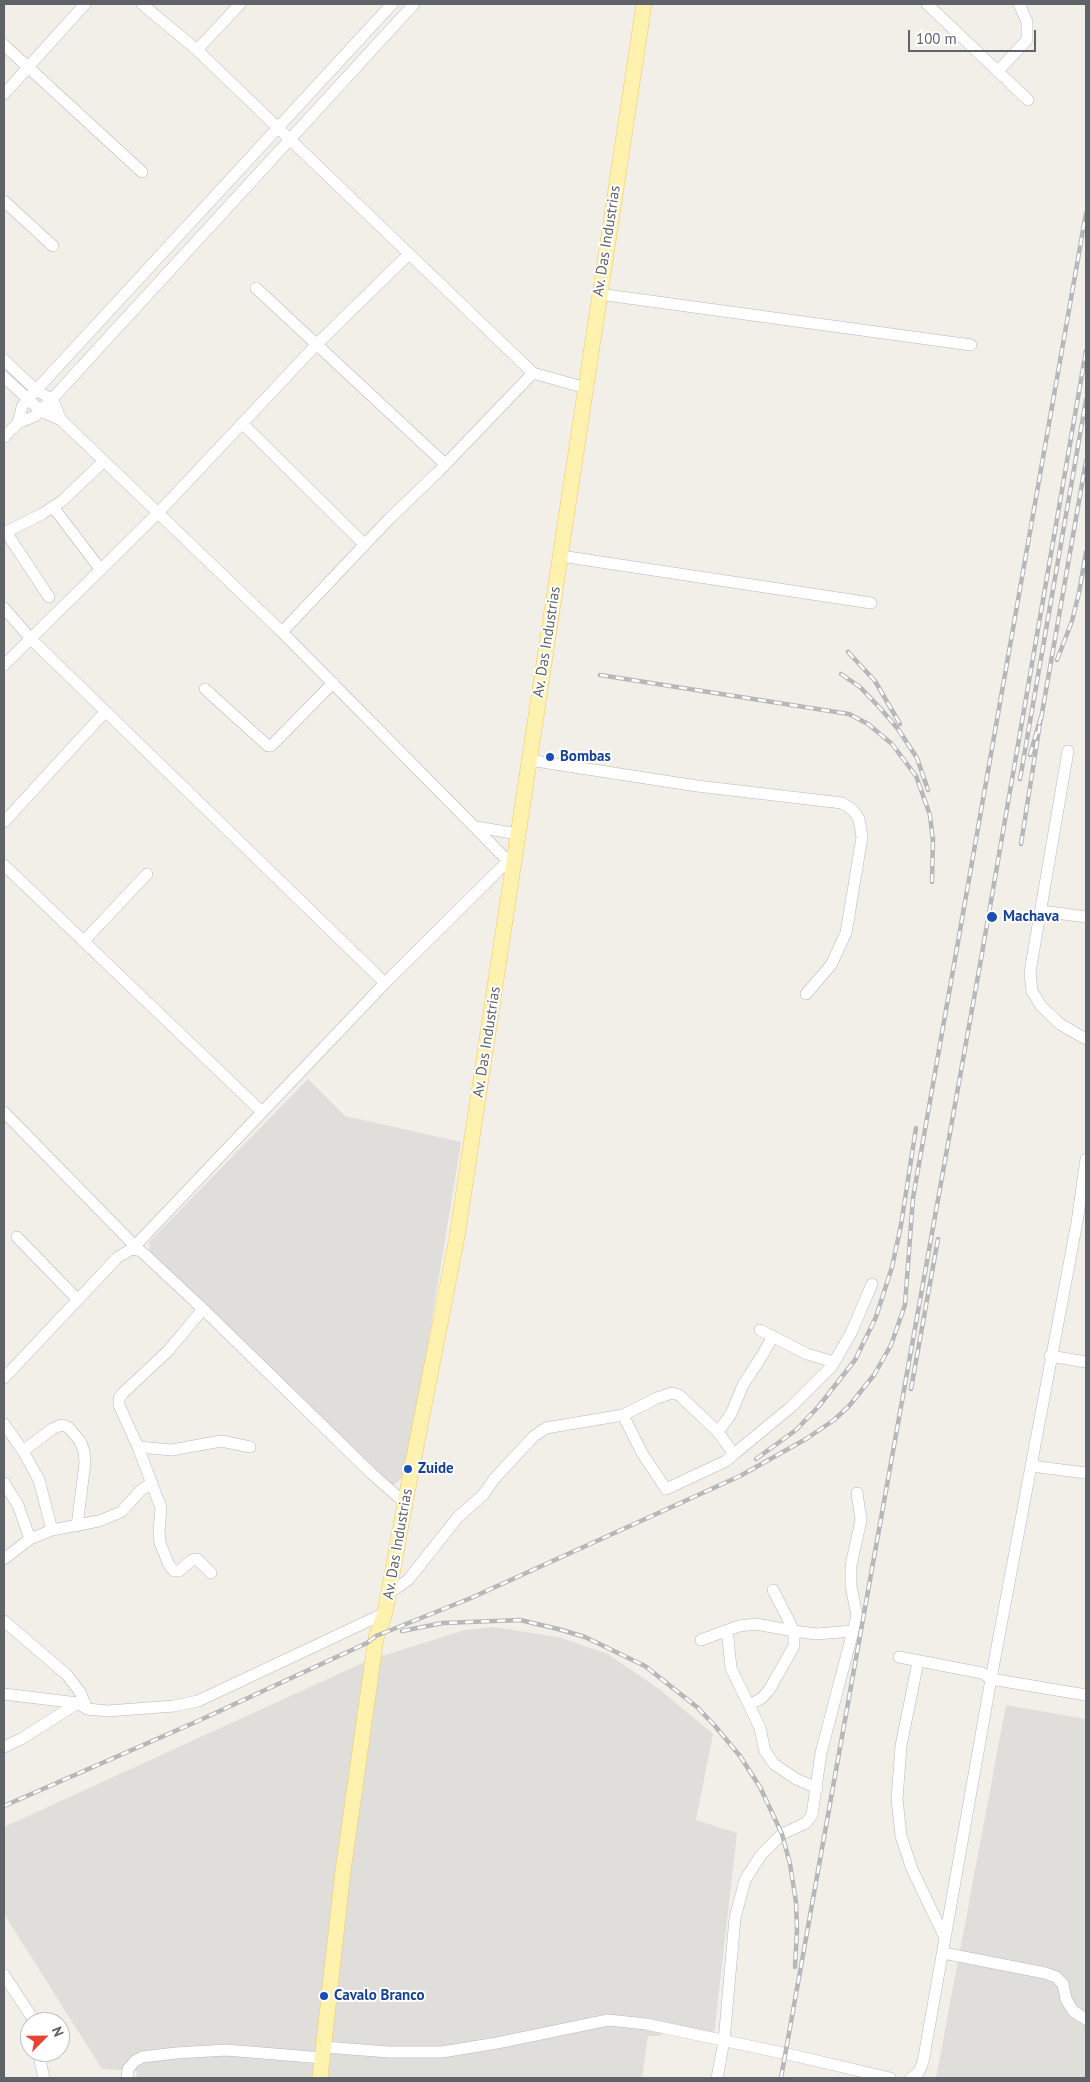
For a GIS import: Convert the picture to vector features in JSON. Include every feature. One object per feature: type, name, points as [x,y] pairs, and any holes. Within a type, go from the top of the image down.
[{"type":"main road","name":"Av. Das Industrias","points":[[320,2078],[343,1871],[376,1638],[386,1613],[388,1593],[457,1237],[511,863],[518,834],[644,4]]},
{"type":"street","points":[[4,94],[85,4]]},
{"type":"street","points":[[142,4],[197,50],[533,373],[586,388]]},
{"type":"street","points":[[197,50],[240,4]]},
{"type":"street","points":[[18,423],[22,407],[32,395],[392,4]]},
{"type":"street","points":[[4,437],[18,423],[35,416],[41,411],[414,4]]},
{"type":"street","points":[[928,4],[1028,100]]},
{"type":"street","points":[[998,71],[1028,40],[1027,22],[1019,4]]},
{"type":"street","points":[[4,46],[142,172]]},
{"type":"street","points":[[4,201],[54,246]]},
{"type":"street","points":[[4,666],[158,513],[317,344],[409,254]]},
{"type":"street","points":[[135,283],[148,295]]},
{"type":"street","points":[[256,288],[446,464]]},
{"type":"street","points":[[599,294],[971,344]]},
{"type":"street","points":[[4,360],[32,395],[41,411],[61,420],[282,632],[511,863],[385,983],[133,1248],[118,1257],[78,1300],[6,1371]]},
{"type":"street","points":[[62,362],[76,374]]},
{"type":"street","points":[[282,632],[533,373]]},
{"type":"street","points":[[4,377],[32,395],[52,399]]},
{"type":"street","points":[[52,399],[61,420]]},
{"type":"street","points":[[242,423],[365,545]]},
{"type":"street","points":[[49,597],[5,533],[62,501],[104,461]]},
{"type":"street","points":[[53,507],[101,570]]},
{"type":"street","points":[[560,556],[871,603]]},
{"type":"street","points":[[4,608],[31,639],[105,712],[385,983]]},
{"type":"street","points":[[205,689],[268,746],[271,746],[333,683]]},
{"type":"street","points":[[4,822],[105,712]]},
{"type":"street","points":[[1068,751],[1030,972],[1032,991],[1041,1006],[1060,1024],[1086,1039]]},
{"type":"street","points":[[529,760],[697,786],[842,803],[853,810],[859,819],[862,836],[846,933],[831,965],[806,994]]},
{"type":"street","points":[[476,827],[518,834]]},
{"type":"street","points":[[4,865],[262,1111]]},
{"type":"street","points":[[84,941],[147,874]]},
{"type":"street","points":[[1042,911],[1086,917]]},
{"type":"street","points":[[4,1112],[133,1248],[148,1256],[371,1473],[405,1503]]},
{"type":"street","points":[[911,2078],[919,2072],[924,2062],[991,1679],[1050,1356],[1077,1222],[1086,1159]]},
{"type":"street","points":[[17,1238],[78,1300]]},
{"type":"street","points":[[623,1415],[642,1453],[666,1489],[726,1461],[791,1407],[832,1366],[851,1333],[872,1284]]},
{"type":"street","points":[[203,1309],[168,1351],[119,1398],[121,1411],[138,1447],[161,1508],[160,1544],[171,1569],[179,1571],[192,1560],[197,1559],[211,1573]]},
{"type":"street","points":[[760,1330],[807,1354],[834,1362]]},
{"type":"street","points":[[718,1432],[731,1414],[743,1385],[764,1354],[773,1336]]},
{"type":"street","points":[[1050,1356],[1086,1362]]},
{"type":"street","points":[[388,1593],[408,1580],[458,1517],[483,1495],[534,1436],[546,1428],[560,1424],[576,1424],[623,1415],[672,1393],[678,1395],[718,1432],[734,1454]]},
{"type":"street","points":[[4,1424],[23,1451],[39,1480],[52,1530]]},
{"type":"street","points":[[23,1451],[52,1429],[61,1425],[68,1427],[80,1441],[84,1451],[85,1462],[77,1526]]},
{"type":"street","points":[[138,1447],[172,1450],[221,1441],[250,1447]]},
{"type":"street","points":[[1031,1466],[1086,1473]]},
{"type":"street","points":[[4,1483],[18,1505],[30,1539]]},
{"type":"street","points":[[4,1559],[30,1539],[52,1530],[99,1521],[121,1512],[141,1490],[152,1483]]},
{"type":"street","points":[[717,2078],[724,2041],[735,1918],[746,1880],[761,1854],[782,1834],[806,1823],[812,1815],[821,1753],[857,1616],[851,1586],[852,1566],[861,1520],[857,1493]]},
{"type":"street","points":[[749,1705],[762,1698],[769,1690],[794,1646],[794,1631],[773,1590]]},
{"type":"street","points":[[4,1694],[108,1711],[174,1706],[198,1700],[386,1613]]},
{"type":"street","points":[[4,1621],[67,1675],[80,1692],[83,1706]]},
{"type":"street","points":[[701,1640],[724,1630],[756,1624],[816,1634],[853,1631]]},
{"type":"street","points":[[724,1630],[728,1638],[731,1668],[760,1728],[765,1751],[774,1764],[796,1779],[817,1788]]},
{"type":"street","points":[[899,1658],[982,1673],[991,1679],[1086,1695]]},
{"type":"street","points":[[918,1662],[901,1746],[897,1799],[901,1836],[912,1869],[945,1938]]},
{"type":"street","points":[[4,1747],[83,1706]]},
{"type":"street","points":[[943,1953],[1045,1973],[1056,1977],[1063,1984],[1066,1999],[1073,2012],[1086,2019]]},
{"type":"street","points":[[4,1975],[29,2012]]},
{"type":"street","points":[[127,2078],[128,2069],[135,2061],[142,2057],[226,2050],[323,2053],[442,2052],[497,2044],[580,2024],[608,2020],[634,2022],[890,2078]]},
{"type":"street","points":[[40,2062],[44,2078]]},
{"type":"shaded area","points":[[308,1079],[345,1116],[461,1142],[424,1369],[404,1476],[394,1485],[387,1483],[150,1253],[149,1242]]},
{"type":"shaded area","points":[[493,1627],[558,1637],[608,1654],[659,1689],[713,1734],[696,1820],[737,1833],[714,2035],[666,2026],[661,2036],[648,2036],[642,2078],[136,2078],[137,2071],[102,2069],[70,2018],[70,2012],[66,2012],[4,1914],[4,1827],[369,1660],[465,1630]]},
{"type":"shaded area","points":[[1006,1705],[1086,1719],[1086,2078],[936,2078]]},
{"type":"railway","points":[[4,1806],[198,1721],[367,1643],[376,1636],[471,1598],[740,1476],[806,1439],[834,1420],[849,1406],[874,1375],[891,1345],[905,1305],[913,1198],[1086,213]]},
{"type":"railway","points":[[781,2078],[981,959],[1086,351]]},
{"type":"railway","points":[[1020,779],[1086,400]]},
{"type":"railway","points":[[1041,719],[1086,461]]},
{"type":"railway","points":[[1057,660],[1072,621],[1086,552]]},
{"type":"railway","points":[[848,652],[875,681],[900,724]]},
{"type":"railway","points":[[841,674],[860,687],[898,729],[917,758],[928,790]]},
{"type":"railway","points":[[600,675],[849,714],[868,724],[892,744],[916,776],[930,815],[933,842]]},
{"type":"railway","points":[[1021,844],[1041,717],[1030,755]]},
{"type":"railway","points":[[932,882],[933,837]]},
{"type":"railway","points":[[756,1459],[796,1430],[819,1406],[855,1360],[876,1317],[892,1267],[901,1225],[916,1128]]},
{"type":"railway","points":[[911,1389],[938,1239]]},
{"type":"railway","points":[[402,1631],[443,1623],[520,1620],[558,1629],[585,1637],[645,1666],[697,1707],[740,1756],[760,1787],[782,1834],[790,1864],[796,1902],[795,1967]]},
{"type":"place","name":"Bombas","points":[[550,757]]},
{"type":"place","name":"Machava","points":[[992,917]]},
{"type":"place","name":"Zuide","points":[[408,1469]]},
{"type":"place","name":"Cavalo Branco","points":[[324,1996]]}]
